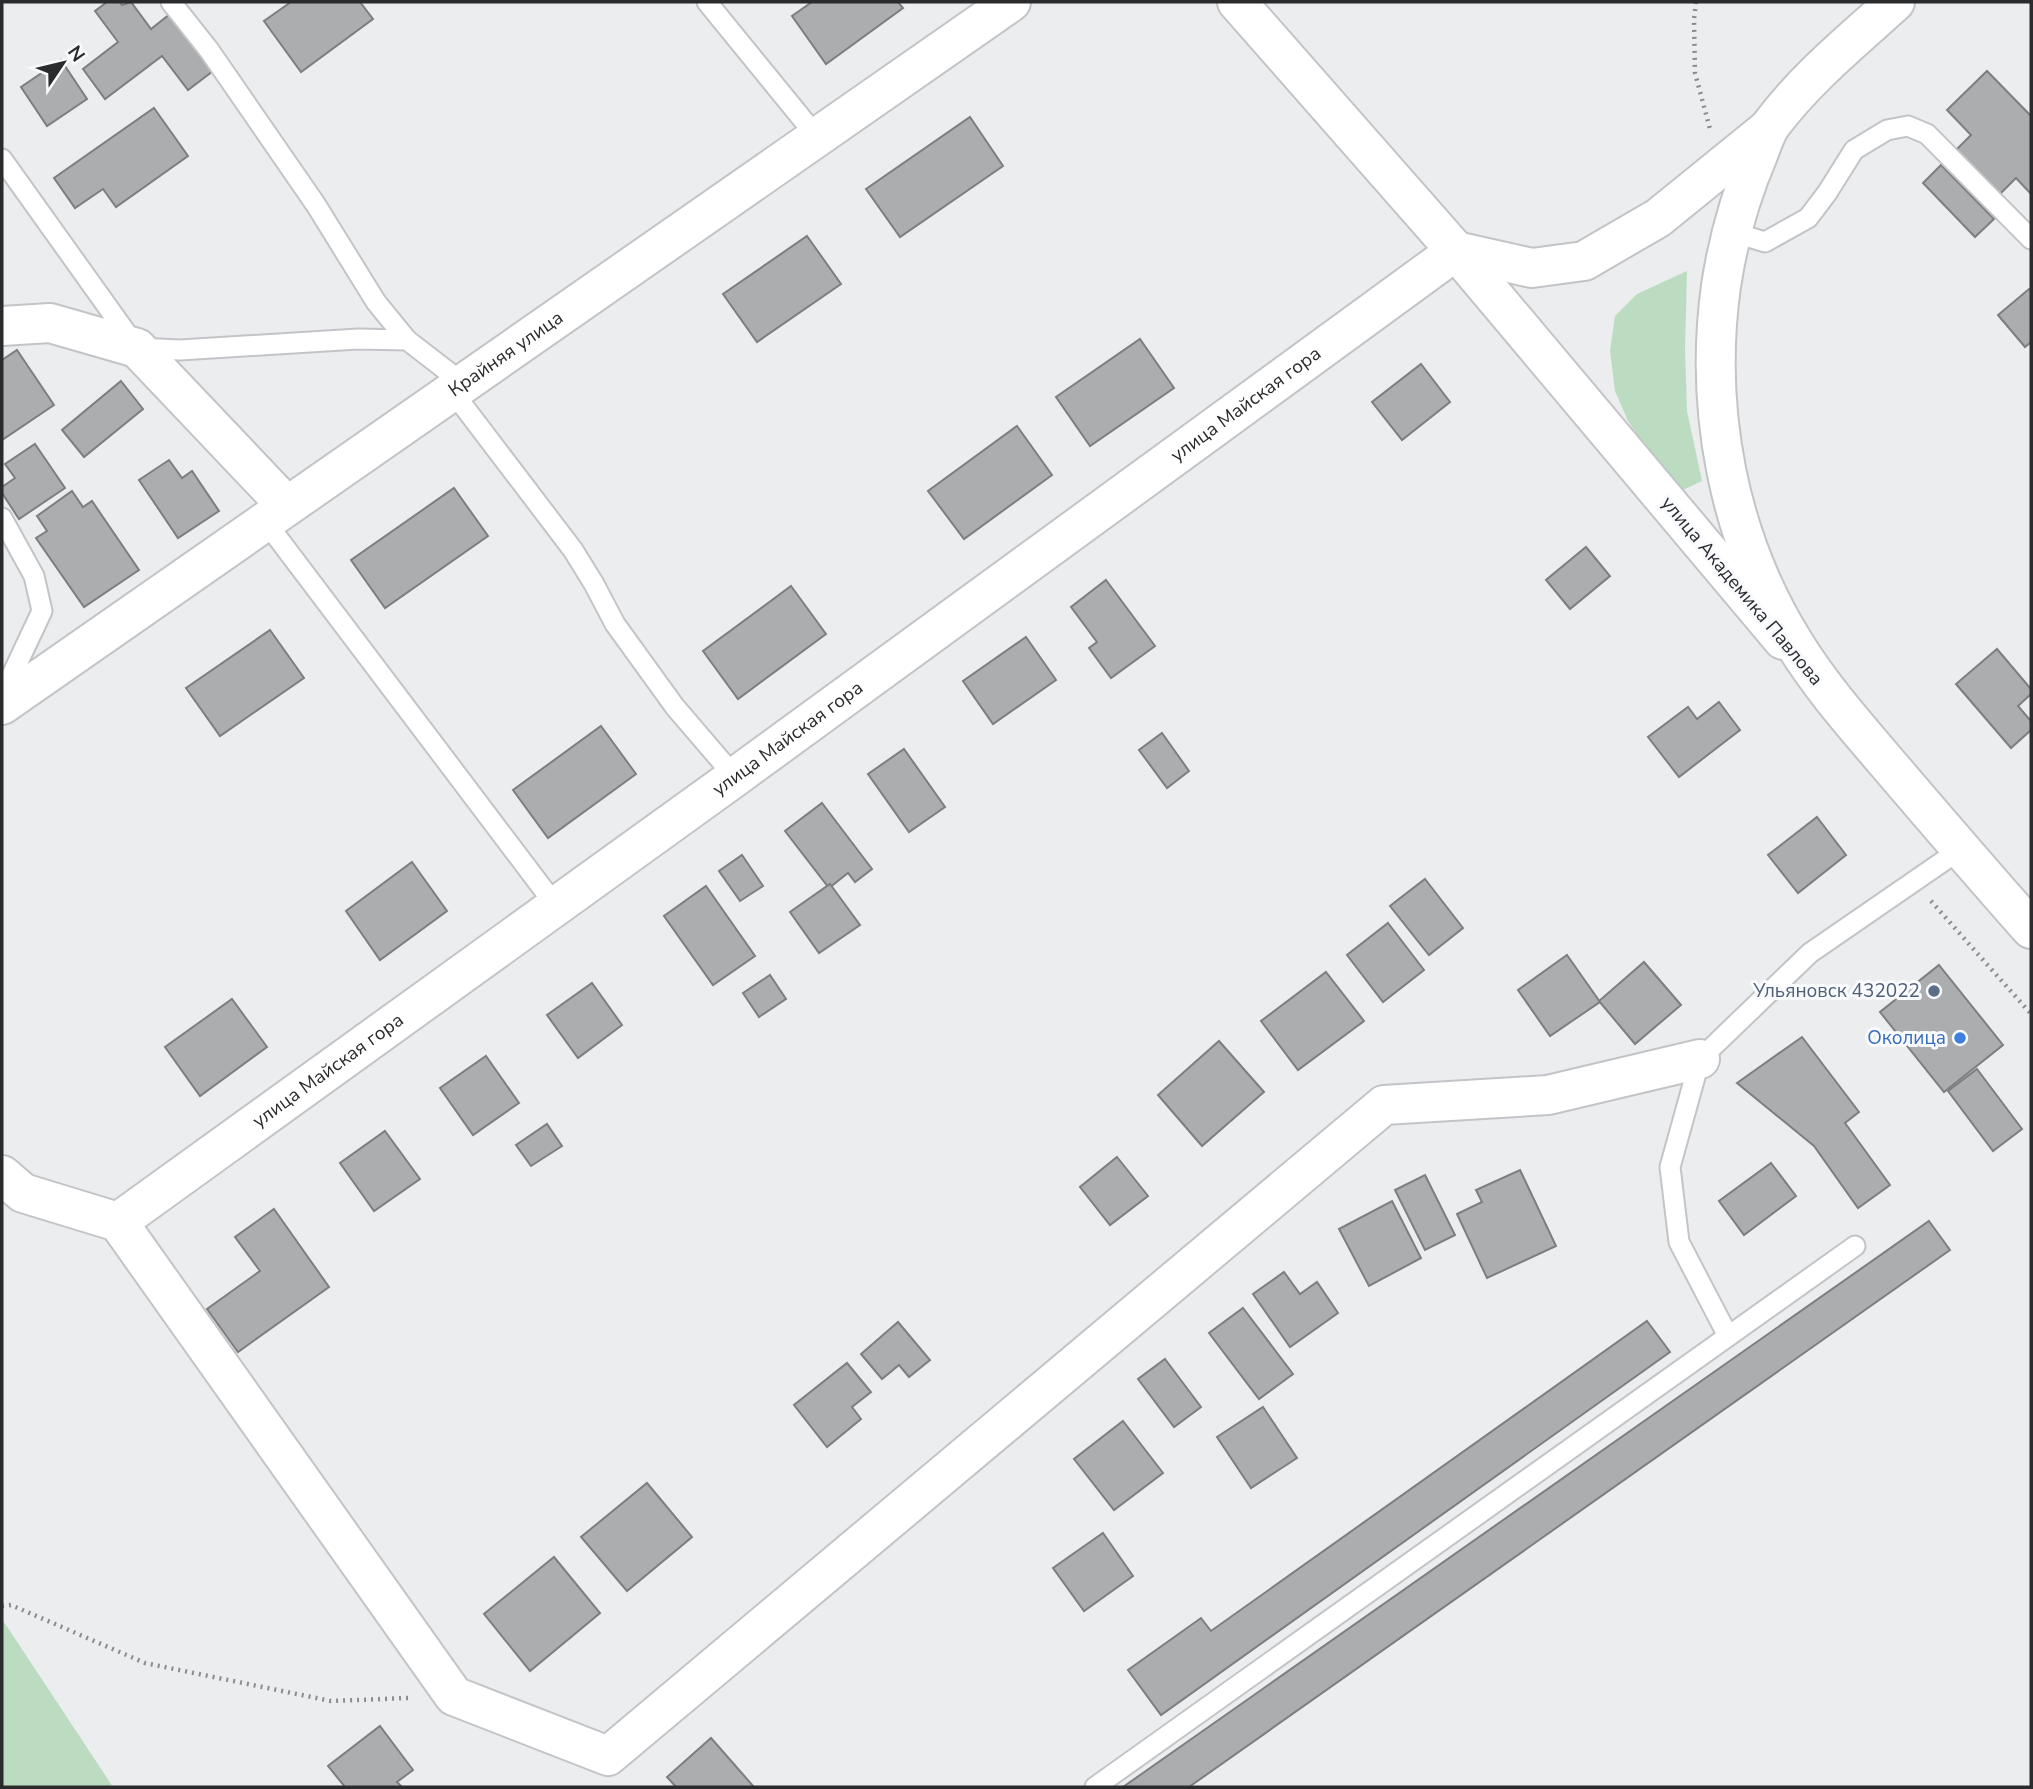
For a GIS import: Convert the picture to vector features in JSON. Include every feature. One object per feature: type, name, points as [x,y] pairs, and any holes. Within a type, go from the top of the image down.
[{"type":"street","name":"Крайняя улица","points":[[2,705],[1011,2]]},
{"type":"street","name":"улица Академика Павлова","points":[[1237,2],[1456,251],[1832,698],[2031,929]]},
{"type":"street","points":[[1456,251],[1532,268],[1584,261],[1658,218],[1769,128],[1806,83],[1895,2]]},
{"type":"street","points":[[1769,128],[1744,190],[1731,232],[1716,321],[1715,388],[1722,455],[1738,521],[1762,583],[1794,643],[1832,698]]},
{"type":"street","name":"улица Майская гора","points":[[118,1223],[1456,251]]},
{"type":"street","points":[[2,326],[50,323],[137,348],[276,513]]},
{"type":"street","points":[[2,1175],[23,1193],[118,1223],[454,1696],[608,1756],[1384,1105],[1548,1095],[1700,1059]]},
{"type":"lane","points":[[171,2],[209,50],[309,194],[376,302],[407,340],[458,387],[573,550],[615,624],[675,707],[735,777]]},
{"type":"lane","points":[[707,2],[817,137]]},
{"type":"lane","points":[[1731,232],[1765,242],[1808,218],[1854,150],[1887,130],[1908,126],[1927,134],[2031,239]]},
{"type":"lane","points":[[2,159],[137,348],[180,350],[358,340],[407,340]]},
{"type":"lane","points":[[276,513],[556,906]]},
{"type":"lane","points":[[2,518],[34,576],[42,611],[2,696]]},
{"type":"lane","points":[[1728,1336],[1679,1242],[1670,1167],[1700,1059],[1810,953],[1961,849]]},
{"type":"lane","points":[[1095,1787],[1856,1246]]},
{"type":"path","points":[[1696,2],[1695,73],[1720,167]]},
{"type":"path","points":[[1914,882],[2031,1014]]},
{"type":"path","points":[[2,1606],[11,1605],[145,1663],[331,1702],[454,1696]]},
{"type":"green space","points":[[1687,271],[1687,411],[1702,481],[1683,490],[1655,460],[1628,421],[1615,391],[1610,351],[1615,316],[1637,294]]},
{"type":"green space","points":[[2,1619],[113,1787],[2,1787]]},
{"type":"building","points":[[107,2],[120,2],[122,5],[131,2],[151,29],[170,14],[213,71],[188,90],[162,56],[105,99],[83,69],[118,42],[95,11]]},
{"type":"building","points":[[291,2],[360,2],[373,19],[301,72],[264,21]]},
{"type":"building","points":[[812,2],[898,2],[903,8],[826,64],[792,16]]},
{"type":"building","points":[[61,60],[87,99],[47,126],[21,87]]},
{"type":"building","points":[[1987,71],[2031,116],[2031,194],[2016,178],[1999,195],[1956,150],[1971,135],[1947,110]]},
{"type":"building","points":[[154,108],[188,156],[116,207],[103,189],[75,208],[54,178]]},
{"type":"building","points":[[970,117],[1003,166],[900,237],[866,189]]},
{"type":"building","points":[[1941,165],[1994,219],[1975,237],[1923,183]]},
{"type":"building","points":[[807,236],[841,284],[757,342],[723,294]]},
{"type":"building","points":[[2029,289],[2031,342],[2025,347],[1998,315]]},
{"type":"building","points":[[1140,339],[1174,388],[1090,446],[1056,397]]},
{"type":"building","points":[[17,350],[54,405],[2,440],[2,360]]},
{"type":"building","points":[[1421,364],[1450,402],[1402,440],[1372,402]]},
{"type":"building","points":[[121,381],[143,409],[84,457],[62,430]]},
{"type":"building","points":[[1017,426],[1052,475],[964,539],[928,491]]},
{"type":"building","points":[[35,444],[65,488],[19,519],[2,493],[2,487],[15,478],[5,464]]},
{"type":"building","points":[[169,460],[182,478],[192,471],[219,511],[178,538],[139,480]]},
{"type":"building","points":[[454,488],[488,536],[385,608],[351,560]]},
{"type":"building","points":[[72,491],[83,507],[92,501],[139,570],[84,607],[36,538],[47,531],[37,516]]},
{"type":"building","points":[[1586,547],[1610,576],[1570,609],[1546,580]]},
{"type":"building","points":[[1106,580],[1155,646],[1111,678],[1089,648],[1097,642],[1071,607]]},
{"type":"building","points":[[791,586],[826,634],[738,699],[703,651]]},
{"type":"building","points":[[270,630],[304,678],[220,736],[186,688]]},
{"type":"building","points":[[1026,637],[1056,680],[993,724],[963,681]]},
{"type":"building","points":[[1997,649],[2031,689],[2031,694],[2018,706],[2031,721],[2031,730],[2011,748],[1956,684]]},
{"type":"building","points":[[1719,702],[1740,730],[1679,777],[1648,737],[1688,707],[1697,719]]},
{"type":"building","points":[[601,726],[636,774],[548,838],[513,790]]},
{"type":"building","points":[[1162,733],[1189,771],[1167,788],[1139,750]]},
{"type":"building","points":[[904,749],[945,807],[909,832],[868,774]]},
{"type":"building","points":[[822,803],[872,869],[855,882],[848,873],[829,888],[785,831]]},
{"type":"building","points":[[1817,817],[1846,855],[1798,893],[1768,855]]},
{"type":"building","points":[[742,855],[763,886],[740,901],[719,871]]},
{"type":"building","points":[[412,862],[447,911],[380,960],[346,911]]},
{"type":"building","points":[[1425,879],[1463,928],[1429,955],[1390,906]]},
{"type":"building","points":[[830,884],[860,925],[819,953],[790,912]]},
{"type":"building","points":[[706,886],[755,956],[713,985],[664,916]]},
{"type":"building","points":[[1388,923],[1424,970],[1383,1002],[1347,955]]},
{"type":"building","points":[[1567,955],[1600,1002],[1550,1036],[1518,990]]},
{"type":"building","points":[[1644,962],[1681,1005],[1635,1044],[1599,1001]]},
{"type":"building","points":[[1939,965],[2003,1045],[1944,1092],[1880,1012]]},
{"type":"building","points":[[1326,972],[1364,1021],[1298,1070],[1261,1021]]},
{"type":"building","points":[[770,975],[786,999],[759,1017],[743,993]]},
{"type":"building","points":[[592,983],[622,1025],[578,1058],[547,1015]]},
{"type":"building","points":[[232,999],[267,1047],[200,1096],[165,1047]]},
{"type":"building","points":[[1802,1037],[1859,1112],[1845,1123],[1890,1185],[1858,1208],[1814,1146],[1737,1083]]},
{"type":"building","points":[[1219,1041],[1264,1092],[1202,1146],[1158,1095]]},
{"type":"building","points":[[486,1056],[519,1103],[473,1135],[440,1088]]},
{"type":"building","points":[[1977,1069],[2022,1129],[1993,1151],[1948,1091]]},
{"type":"building","points":[[547,1124],[562,1146],[531,1166],[516,1145]]},
{"type":"building","points":[[385,1131],[420,1179],[374,1211],[340,1163]]},
{"type":"building","points":[[1117,1157],[1148,1196],[1110,1225],[1080,1187]]},
{"type":"building","points":[[1771,1163],[1796,1196],[1744,1235],[1719,1201]]},
{"type":"building","points":[[1520,1170],[1556,1246],[1487,1278],[1457,1214],[1482,1202],[1476,1190]]},
{"type":"building","points":[[1425,1175],[1455,1235],[1425,1250],[1395,1190]]},
{"type":"building","points":[[1392,1201],[1421,1258],[1369,1286],[1339,1229]]},
{"type":"building","points":[[274,1209],[329,1287],[238,1352],[207,1309],[260,1271],[235,1237]]},
{"type":"building","points":[[1929,1221],[1950,1250],[1189,1787],[1123,1787]]},
{"type":"building","points":[[1284,1272],[1300,1294],[1317,1282],[1338,1313],[1290,1347],[1253,1294]]},
{"type":"building","points":[[1243,1308],[1293,1374],[1259,1399],[1209,1333]]},
{"type":"building","points":[[1647,1321],[1670,1352],[1161,1715],[1128,1670],[1201,1618],[1211,1631]]},
{"type":"building","points":[[898,1322],[930,1360],[909,1377],[899,1365],[882,1379],[861,1354]]},
{"type":"building","points":[[1165,1359],[1201,1407],[1174,1427],[1138,1379]]},
{"type":"building","points":[[847,1363],[871,1392],[852,1407],[861,1419],[827,1447],[794,1405]]},
{"type":"building","points":[[1263,1407],[1297,1458],[1251,1488],[1217,1437]]},
{"type":"building","points":[[1123,1421],[1163,1473],[1114,1510],[1074,1459]]},
{"type":"building","points":[[647,1483],[692,1537],[627,1591],[581,1537]]},
{"type":"building","points":[[1103,1533],[1133,1576],[1084,1611],[1053,1568]]},
{"type":"building","points":[[554,1557],[600,1613],[530,1671],[484,1614]]},
{"type":"building","points":[[380,1726],[413,1770],[397,1782],[402,1787],[345,1787],[328,1766]]},
{"type":"building","points":[[711,1738],[754,1787],[676,1787],[667,1777]]},
{"type":"place","name":"Ульяновск 432022","points":[[1934,991]]},
{"type":"place","name":"Околица","points":[[1960,1038]]}]
